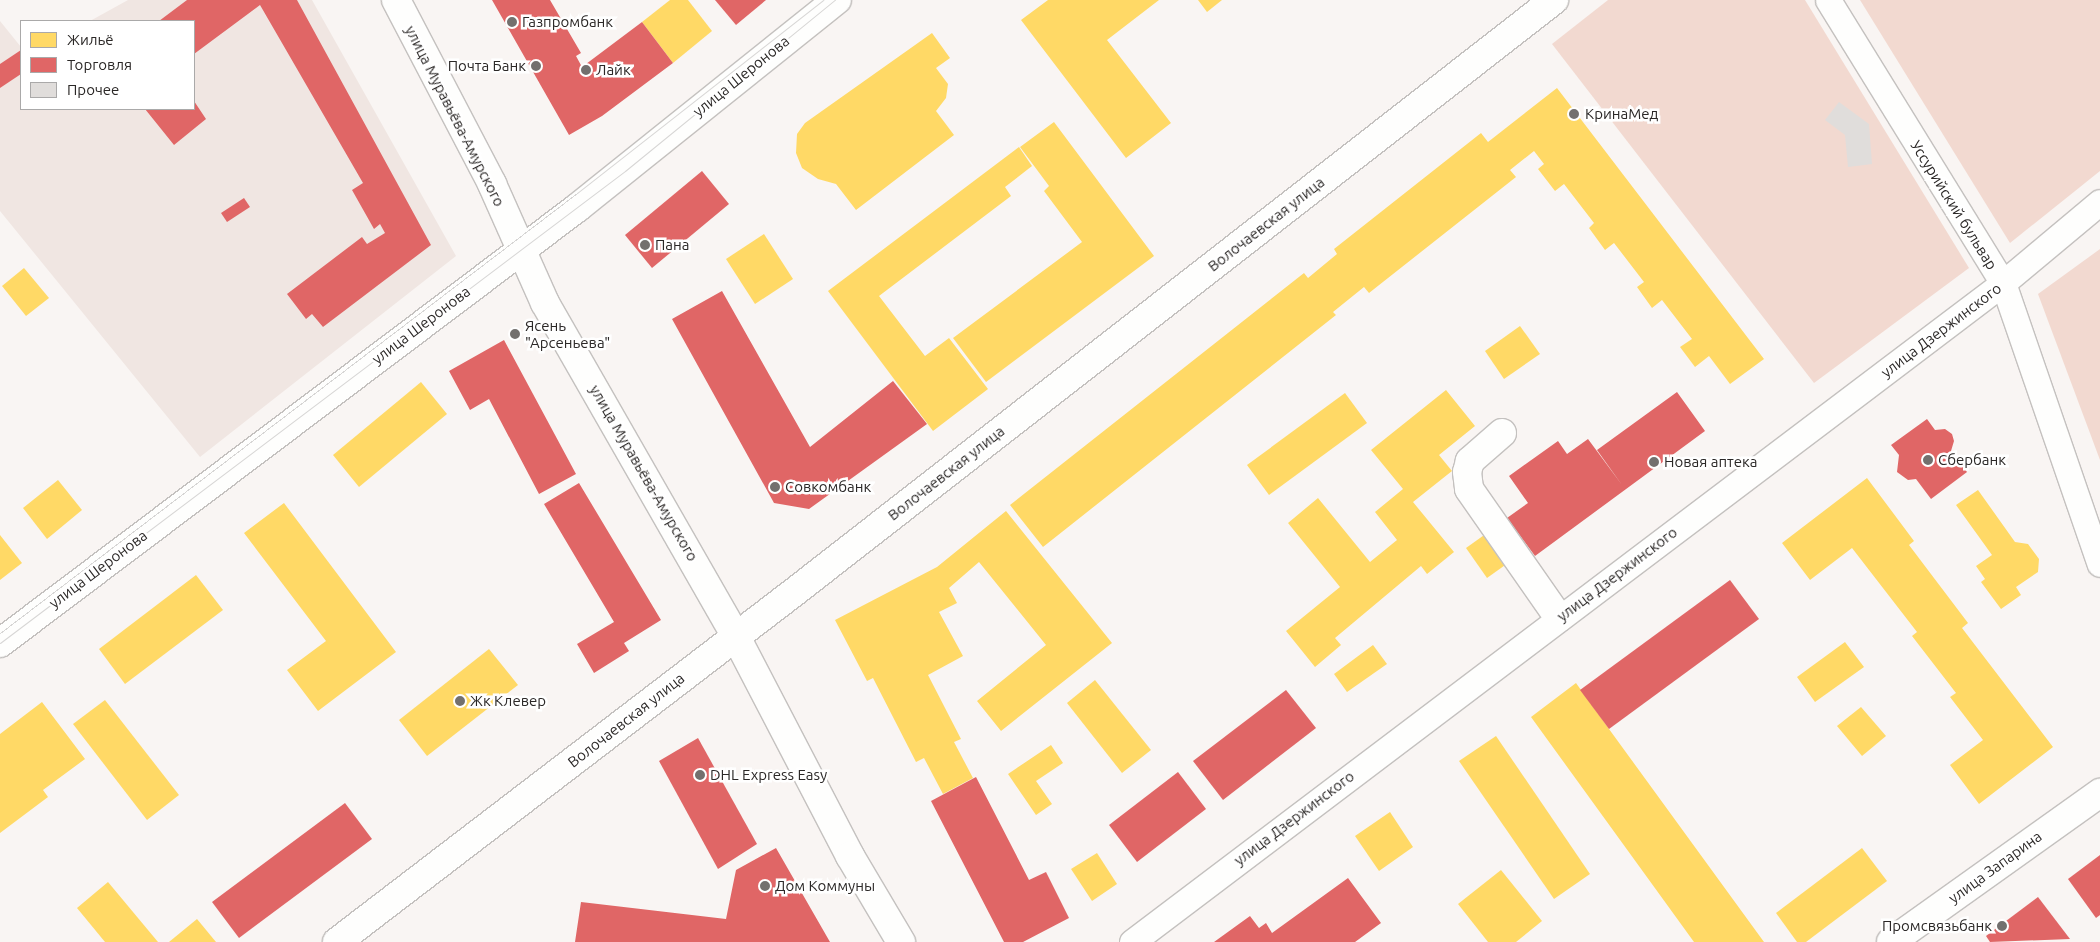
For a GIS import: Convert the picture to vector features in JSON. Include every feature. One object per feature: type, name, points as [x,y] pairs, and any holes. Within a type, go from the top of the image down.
[{"type":"main road","name":"улица Муравьёва-Амурского","points":[[396,0],[492,184],[545,303],[735,635],[846,847],[901,942]]},
{"type":"main road","name":"улица Шеронова","points":[[0,643],[521,250],[837,0]]},
{"type":"main road","name":"Волочаевская улица","points":[[337,942],[1554,0]]},
{"type":"main road","points":[[1502,433],[1470,461],[1467,472],[1469,488],[1559,618]]},
{"type":"main road","name":"улица Запарина","points":[[1891,942],[2100,793]]},
{"type":"street","name":"Уссурийский бульвар","points":[[1828,0],[2003,283],[2100,564]]},
{"type":"street","name":"улица Дзержинского","points":[[1132,942],[2003,283],[2100,202]]},
{"type":"shaded area","points":[[128,0],[312,0],[456,256],[200,457],[0,211],[0,21],[20,46],[20,110],[195,110],[195,20],[92,20]]},
{"type":"shaded area","points":[[1608,0],[1805,0],[1969,268],[1814,383],[1552,44]]},
{"type":"shaded area","points":[[1860,0],[2100,0],[2100,171],[2010,243]]},
{"type":"shaded area","points":[[2100,249],[2100,460],[2038,294]]},
{"type":"building: Жильё","points":[[670,0],[688,0],[712,31],[673,63],[642,22]]},
{"type":"building: Жильё","points":[[1048,0],[1159,0],[1107,40],[1171,123],[1126,158],[1021,20]]},
{"type":"building: Жильё","points":[[1198,0],[1222,0],[1207,12]]},
{"type":"building: Жильё","points":[[932,33],[950,58],[936,68],[948,84],[946,98],[936,111],[954,135],[856,210],[836,184],[818,179],[802,168],[796,153],[797,134],[805,123]]},
{"type":"building: Жильё","points":[[1557,88],[1764,359],[1730,384],[1709,356],[1695,367],[1680,347],[1692,339],[1662,300],[1652,308],[1637,287],[1644,282],[1614,243],[1605,250],[1589,228],[1594,223],[1564,184],[1555,191],[1538,169],[1544,164],[1534,151],[1510,170],[1516,177],[1369,293],[1364,287],[1333,312],[1336,315],[1043,547],[1010,505],[1304,273],[1308,278],[1337,254],[1334,249],[1481,133],[1488,142]]},
{"type":"building: Жильё","points":[[1054,122],[1154,256],[986,382],[953,338],[1082,242],[1044,191],[1049,186],[1020,147]]},
{"type":"building: Жильё","points":[[1019,147],[1032,166],[1005,187],[1011,196],[879,296],[925,356],[949,338],[988,389],[933,431],[828,291]]},
{"type":"building: Жильё","points":[[764,234],[793,279],[755,304],[726,259]]},
{"type":"building: Жильё","points":[[24,268],[49,298],[26,316],[2,286]]},
{"type":"building: Жильё","points":[[1520,326],[1540,354],[1504,379],[1485,351]]},
{"type":"building: Жильё","points":[[421,382],[447,414],[359,487],[333,455]]},
{"type":"building: Жильё","points":[[1446,390],[1475,426],[1439,455],[1452,471],[1413,502],[1454,552],[1427,574],[1421,566],[1335,638],[1341,645],[1315,667],[1286,631],[1340,587],[1288,523],[1318,498],[1370,562],[1397,540],[1375,512],[1403,489],[1371,450]]},
{"type":"building: Жильё","points":[[1345,393],[1367,423],[1269,495],[1247,465]]},
{"type":"building: Жильё","points":[[1867,478],[1914,541],[1909,545],[1968,623],[1962,628],[2053,747],[1979,804],[1950,765],[1983,740],[1950,697],[1956,693],[1912,636],[1917,632],[1852,548],[1810,580],[1782,543]]},
{"type":"building: Жильё","points":[[58,480],[82,510],[47,539],[23,508]]},
{"type":"building: Жильё","points":[[1978,490],[2015,542],[2028,544],[2039,559],[2038,572],[2016,587],[2021,595],[2001,609],[1981,582],[1985,579],[1976,566],[1992,555],[1956,505]]},
{"type":"building: Жильё","points":[[284,503],[396,652],[318,711],[287,670],[326,641],[244,533]]},
{"type":"building: Жильё","points":[[1006,511],[1112,643],[1001,731],[977,701],[1046,645],[979,562],[949,588],[957,603],[939,612],[963,656],[928,675],[961,739],[954,742],[973,778],[943,794],[924,758],[916,762],[873,678],[867,681],[835,620],[937,567]]},
{"type":"building: Жильё","points":[[1487,533],[1508,563],[1487,578],[1466,548]]},
{"type":"building: Жильё","points":[[0,535],[22,563],[0,580]]},
{"type":"building: Жильё","points":[[196,575],[223,610],[125,684],[99,649]]},
{"type":"building: Жильё","points":[[1845,642],[1864,667],[1815,702],[1797,677]]},
{"type":"building: Жильё","points":[[1373,645],[1387,664],[1347,692],[1334,674]]},
{"type":"building: Жильё","name":"Жк Клевер","points":[[489,649],[518,685],[427,756],[399,720]]},
{"type":"building: Жильё","points":[[1095,680],[1151,750],[1122,773],[1067,703]]},
{"type":"building: Жильё","points":[[1576,683],[1764,942],[1694,942],[1531,717]]},
{"type":"building: Жильё","points":[[105,700],[179,795],[147,820],[73,724]]},
{"type":"building: Жильё","points":[[42,702],[85,759],[43,790],[48,797],[0,833],[0,734]]},
{"type":"building: Жильё","points":[[1861,707],[1886,736],[1862,756],[1837,726]]},
{"type":"building: Жильё","points":[[1496,736],[1590,874],[1554,899],[1459,761]]},
{"type":"building: Жильё","points":[[1051,745],[1063,763],[1036,781],[1052,804],[1036,815],[1008,774]]},
{"type":"building: Жильё","points":[[1390,812],[1413,847],[1379,871],[1355,836]]},
{"type":"building: Жильё","points":[[1862,848],[1887,881],[1806,942],[1797,942],[1776,913]]},
{"type":"building: Жильё","points":[[1097,853],[1117,884],[1092,901],[1071,869]]},
{"type":"building: Жильё","points":[[1501,870],[1542,921],[1516,942],[1488,942],[1458,904]]},
{"type":"building: Жильё","points":[[108,882],[158,942],[105,942],[77,908]]},
{"type":"building: Жильё","points":[[197,919],[216,942],[169,942]]},
{"type":"building: Торговля","points":[[187,0],[297,0],[431,245],[323,327],[312,314],[306,319],[287,294],[362,237],[367,244],[385,233],[380,224],[374,229],[352,190],[363,183],[260,5],[195,53],[195,20],[160,20]]},
{"type":"building: Торговля","points":[[492,0],[550,0],[581,53],[576,56],[582,67],[642,22],[673,63],[602,116],[569,135]]},
{"type":"building: Торговля","points":[[715,0],[766,0],[736,25]]},
{"type":"building: Торговля","points":[[20,51],[20,75],[0,88],[0,64]]},
{"type":"building: Торговля","points":[[195,102],[206,119],[174,145],[146,110],[195,110]]},
{"type":"building: Торговля","points":[[702,171],[729,204],[652,268],[625,235]]},
{"type":"building: Торговля","points":[[244,198],[250,207],[227,222],[221,213]]},
{"type":"building: Торговля","points":[[722,291],[810,447],[893,381],[927,424],[809,509],[774,503],[672,319]]},
{"type":"building: Торговля","points":[[504,340],[576,474],[539,494],[489,399],[470,410],[449,371]]},
{"type":"building: Торговля","points":[[1677,392],[1705,431],[1535,556],[1507,518],[1528,503],[1509,476],[1558,441],[1567,454],[1588,439],[1622,485],[1597,450]]},
{"type":"building: Торговля","name":"Сбербанк","points":[[1927,419],[1935,430],[1945,429],[1952,434],[1954,441],[1951,451],[1967,472],[1931,499],[1916,479],[1908,480],[1897,472],[1899,455],[1891,445]]},
{"type":"building: Торговля","points":[[579,483],[661,620],[624,643],[629,651],[594,673],[577,644],[614,622],[544,504]]},
{"type":"building: Торговля","points":[[1730,580],[1759,619],[1609,729],[1580,690]]},
{"type":"building: Торговля","points":[[1286,690],[1316,728],[1223,800],[1193,761]]},
{"type":"building: Торговля","points":[[698,738],[757,844],[718,869],[659,761]]},
{"type":"building: Торговля","points":[[1178,772],[1206,809],[1137,862],[1109,825]]},
{"type":"building: Торговля","points":[[976,777],[1029,880],[1046,872],[1069,918],[1023,942],[1004,942],[931,801]]},
{"type":"building: Торговля","points":[[345,803],[372,839],[239,938],[212,902]]},
{"type":"building: Торговля","name":"Дом Коммуны","points":[[776,848],[830,942],[575,942],[581,902],[726,919],[736,870]]},
{"type":"building: Торговля","points":[[2100,855],[2100,915],[2096,918],[2068,879]]},
{"type":"building: Торговля","points":[[1348,878],[1381,923],[1355,942],[1214,942],[1250,916],[1259,928],[1266,923],[1272,933]]},
{"type":"building: Торговля","points":[[2038,897],[2070,939],[1990,942],[1986,936]]},
{"type":"building: Прочее","points":[[1839,102],[1869,124],[1872,164],[1848,167],[1845,135],[1825,120]]},
{"type":"tram line","points":[[0,633],[577,193],[823,0]]},
{"type":"tram line","points":[[0,643],[625,171],[835,0]]},
{"type":"place","name":"Газпромбанк","points":[[512,22]]},
{"type":"place","name":"Почта Банк","points":[[536,66]]},
{"type":"place","name":"Лайк","points":[[586,70]]},
{"type":"place","name":"КринаМед","points":[[1574,114]]},
{"type":"place","name":"Пана","points":[[645,245]]},
{"type":"place","name":"Ясень \"Арсеньева\"","points":[[515,334]]},
{"type":"place","name":"Сбербанк","points":[[1928,460]]},
{"type":"place","name":"Новая аптека","points":[[1654,462]]},
{"type":"place","name":"Совкомбанк","points":[[775,487]]},
{"type":"place","name":"Жк Клевер","points":[[460,701]]},
{"type":"place","name":"DHL Express Easy","points":[[700,775]]},
{"type":"place","name":"Дом Коммуны","points":[[765,886]]},
{"type":"place","name":"Промсвязьбанк","points":[[2002,926]]}]
